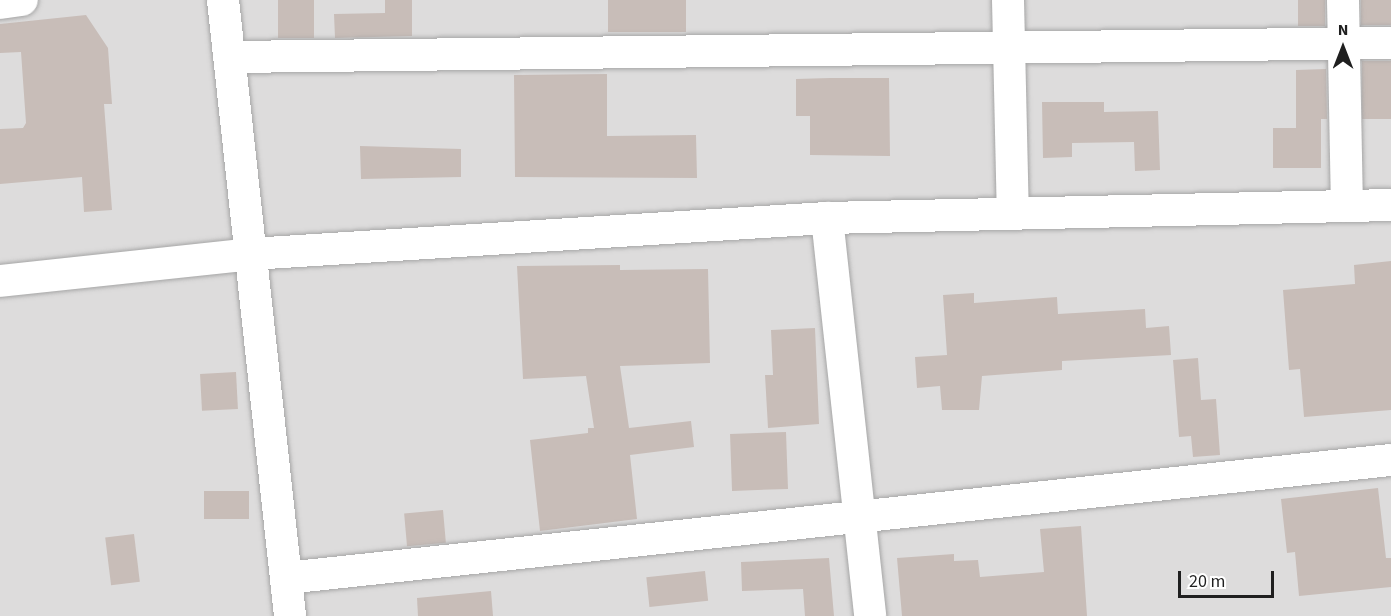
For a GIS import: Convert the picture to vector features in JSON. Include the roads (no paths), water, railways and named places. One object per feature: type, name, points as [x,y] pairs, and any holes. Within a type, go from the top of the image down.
[{"type":"street","points":[[0,3],[22,0]]},
{"type":"street","points":[[223,0],[290,616]]},
{"type":"street","points":[[1008,0],[1013,214]]},
{"type":"street","points":[[1344,0],[1347,206]]},
{"type":"street","points":[[230,57],[1391,43]]},
{"type":"street","points":[[0,281],[251,254],[827,218],[1391,205]]},
{"type":"street","points":[[827,218],[870,616]]},
{"type":"street","points":[[286,578],[1391,460]]}]
